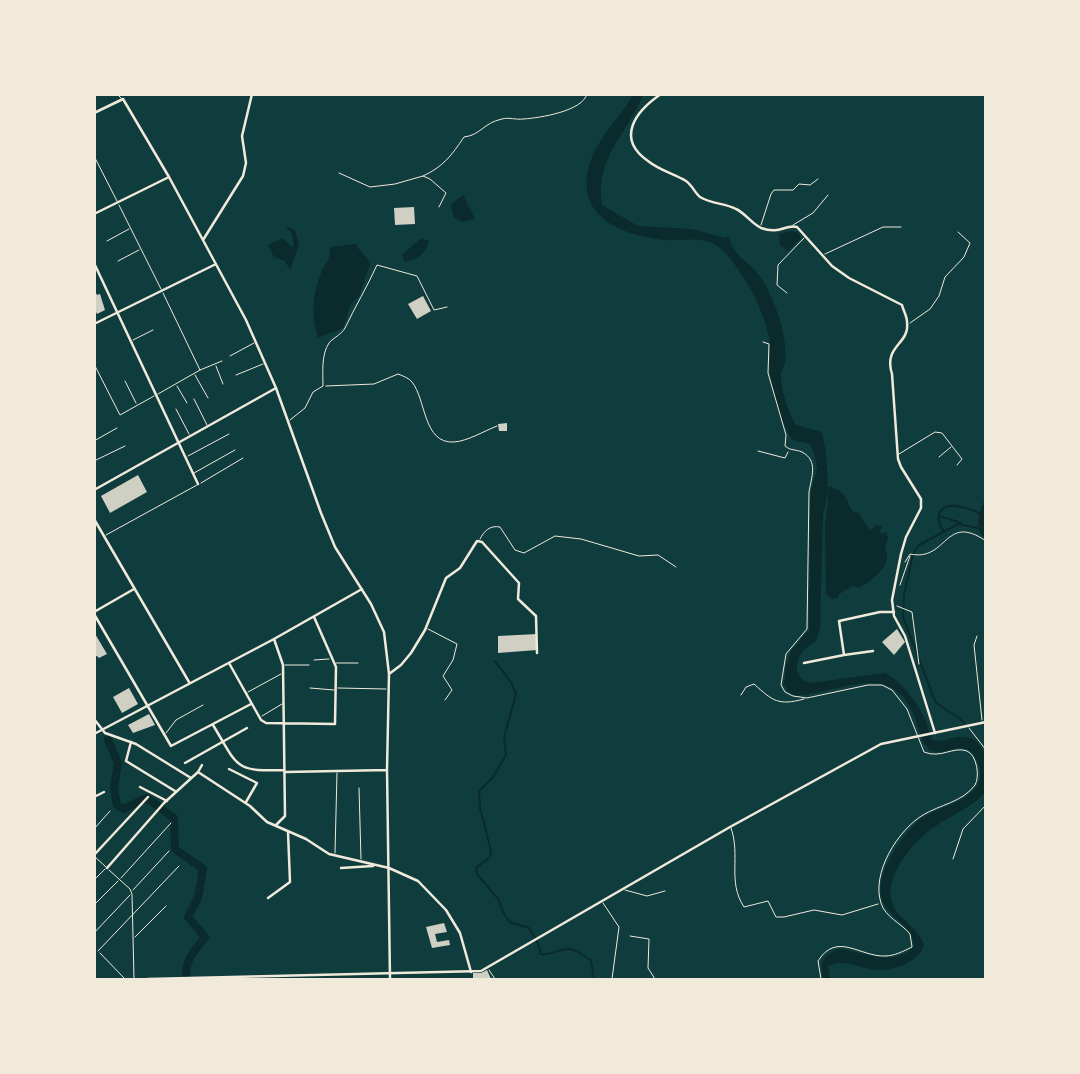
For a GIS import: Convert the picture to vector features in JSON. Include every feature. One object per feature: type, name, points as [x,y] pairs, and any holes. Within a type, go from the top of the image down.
[{"type":"street","points":[[203,240],[245,170],[242,136],[252,94]]},
{"type":"street","points":[[661,94],[646,104],[632,125],[631,138],[647,161],[689,183],[699,196],[738,209],[760,227],[776,232],[792,226],[806,236],[832,267],[902,305],[908,323],[902,341],[890,354],[889,364],[892,374],[897,455],[901,467],[921,499],[921,508],[906,537],[892,600],[933,734]]},
{"type":"street","points":[[94,113],[123,99],[169,177],[256,342],[276,388],[335,547],[362,589],[384,632],[389,674],[387,770],[390,979]]},
{"type":"street","points":[[94,214],[169,177]]},
{"type":"street","points":[[94,263],[198,484]]},
{"type":"street","points":[[94,324],[216,264]]},
{"type":"street","points":[[94,490],[276,388]]},
{"type":"street","points":[[94,519],[189,682]]},
{"type":"street","points":[[389,674],[411,653],[426,628],[446,578],[460,568],[478,541],[482,542],[519,583],[518,599],[536,616],[537,653]]},
{"type":"street","points":[[135,589],[94,613],[170,746],[251,704]]},
{"type":"street","points":[[94,734],[274,639],[362,589]]},
{"type":"street","points":[[844,655],[839,621],[880,612],[894,612]]},
{"type":"street","points":[[229,663],[251,704],[266,723],[335,724],[334,661],[314,616]]},
{"type":"street","points":[[274,639],[283,664],[286,771],[285,816],[276,825]]},
{"type":"street","points":[[804,663],[873,651]]},
{"type":"street","points":[[94,719],[101,730],[131,742],[192,778]]},
{"type":"street","points":[[148,979],[481,971],[730,827],[881,744],[984,722]]},
{"type":"street","points":[[213,725],[234,760],[249,771],[387,770]]},
{"type":"street","points":[[185,763],[247,728]]},
{"type":"street","points":[[131,742],[126,761],[177,792]]},
{"type":"street","points":[[107,868],[202,765]]},
{"type":"street","points":[[229,769],[257,783],[245,803]]},
{"type":"street","points":[[198,772],[245,803],[267,822],[335,855],[388,868],[418,881],[446,909],[460,933],[471,972]]},
{"type":"street","points":[[141,787],[166,802]]},
{"type":"street","points":[[94,797],[104,792]]},
{"type":"street","points":[[94,856],[148,797]]},
{"type":"street","points":[[268,898],[290,882],[288,832]]},
{"type":"street","points":[[341,868],[378,866]]},
{"type":"lane","points":[[117,94],[123,99]]},
{"type":"lane","points":[[339,173],[370,187],[424,176],[451,158],[464,138],[475,136],[491,122],[505,117],[522,119],[575,108],[584,102],[587,94]]},
{"type":"lane","points":[[94,156],[200,370]]},
{"type":"lane","points":[[424,176],[446,193],[439,207]]},
{"type":"lane","points":[[760,227],[774,190],[793,190],[799,184],[810,185],[818,179]]},
{"type":"lane","points":[[792,226],[813,213],[828,195]]},
{"type":"lane","points":[[824,255],[883,227],[901,227]]},
{"type":"lane","points":[[107,241],[131,228]]},
{"type":"lane","points":[[908,323],[930,309],[939,296],[945,276],[968,252],[970,243],[958,232]]},
{"type":"lane","points":[[787,293],[777,285],[778,265],[806,236]]},
{"type":"lane","points":[[118,261],[141,249]]},
{"type":"lane","points":[[323,386],[322,365],[329,344],[343,332],[377,265],[417,276],[434,310],[447,307]]},
{"type":"lane","points":[[131,341],[153,330]]},
{"type":"lane","points":[[230,356],[256,342]]},
{"type":"lane","points":[[763,342],[769,344],[768,373],[788,450]]},
{"type":"lane","points":[[94,364],[120,415],[222,360]]},
{"type":"lane","points":[[236,375],[265,363]]},
{"type":"lane","points":[[215,364],[223,384]]},
{"type":"lane","points":[[194,373],[208,398]]},
{"type":"lane","points":[[94,377],[100,374]]},
{"type":"lane","points":[[288,421],[305,408],[313,392],[323,386],[374,384],[398,374],[411,380],[421,397],[428,424],[438,437],[453,442],[497,426]]},
{"type":"lane","points":[[125,381],[137,405]]},
{"type":"lane","points":[[176,384],[187,403]]},
{"type":"lane","points":[[194,399],[208,426]]},
{"type":"lane","points":[[176,409],[191,436]]},
{"type":"lane","points":[[95,441],[117,428]]},
{"type":"lane","points":[[897,455],[934,432],[942,433],[962,459],[957,465]]},
{"type":"lane","points":[[186,457],[229,434]]},
{"type":"lane","points":[[94,461],[125,446]]},
{"type":"lane","points":[[939,457],[953,446]]},
{"type":"lane","points":[[193,473],[235,450]]},
{"type":"lane","points":[[758,451],[785,458],[788,450]]},
{"type":"lane","points":[[788,450],[802,452],[807,456],[814,471],[808,492],[807,629],[786,654],[781,682],[790,695],[807,698]]},
{"type":"lane","points":[[104,536],[243,458]]},
{"type":"lane","points":[[478,541],[483,533],[495,526],[500,527],[515,550],[524,553],[555,536],[581,539],[639,556],[658,555],[676,567]]},
{"type":"lane","points":[[426,628],[457,644],[453,660],[443,676],[452,690],[445,700]]},
{"type":"lane","points":[[977,636],[974,645],[984,722]]},
{"type":"lane","points":[[314,660],[358,663]]},
{"type":"lane","points":[[283,664],[309,665]]},
{"type":"lane","points":[[246,694],[283,673]]},
{"type":"lane","points":[[741,695],[746,687],[754,684],[767,696],[781,703],[868,685],[882,685],[900,699],[915,726],[924,752],[932,755],[966,751],[973,756],[978,775],[975,785],[963,795],[913,821],[881,872],[881,903],[887,915],[910,934],[912,947],[885,956],[842,945],[829,950],[818,961],[821,979]]},
{"type":"lane","points":[[310,688],[388,689]]},
{"type":"lane","points":[[260,717],[284,703]]},
{"type":"lane","points":[[164,736],[176,720],[203,705]]},
{"type":"lane","points":[[968,726],[985,750]]},
{"type":"lane","points":[[335,855],[337,771]]},
{"type":"lane","points":[[359,788],[362,862]]},
{"type":"lane","points":[[953,859],[963,829],[985,805]]},
{"type":"lane","points":[[94,829],[110,811]]},
{"type":"lane","points":[[94,905],[171,823]]},
{"type":"lane","points":[[730,827],[736,845],[733,873],[738,887],[738,898],[744,907],[768,901],[776,916],[784,917],[814,910],[842,915],[881,903]]},
{"type":"lane","points":[[94,933],[169,851]]},
{"type":"lane","points":[[94,856],[132,893],[134,979]]},
{"type":"lane","points":[[98,951],[179,866]]},
{"type":"lane","points":[[94,880],[107,868]]},
{"type":"lane","points":[[623,889],[647,896],[665,891]]},
{"type":"lane","points":[[602,901],[619,927],[611,979]]},
{"type":"lane","points":[[133,939],[166,906]]},
{"type":"lane","points":[[630,936],[649,939],[648,968],[655,979]]},
{"type":"lane","points":[[94,947],[125,979]]},
{"type":"lane","points":[[488,968],[495,979]]},
{"type":"path","points":[[911,554],[925,555],[943,544],[955,532],[975,532],[985,541]]},
{"type":"path","points":[[904,563],[911,554]]},
{"type":"path","points":[[899,588],[911,554]]},
{"type":"path","points":[[901,608],[912,612],[919,669],[915,670]]},
{"type":"water","points":[[633,95],[643,95],[608,159],[601,188],[602,205],[638,226],[692,229],[725,238],[728,236],[738,254],[761,278],[778,314],[785,351],[782,384],[793,420],[796,425],[822,432],[827,485],[823,516],[820,628],[816,641],[800,655],[798,674],[810,683],[885,673],[909,693],[932,740],[965,737],[979,744],[983,752],[986,769],[984,794],[923,836],[895,872],[892,903],[924,945],[917,956],[898,967],[877,970],[846,963],[834,964],[828,966],[830,979],[823,979],[822,968],[825,958],[838,949],[888,958],[906,953],[914,946],[907,929],[886,908],[881,887],[884,872],[897,846],[916,823],[970,794],[977,786],[980,776],[978,763],[972,752],[964,748],[939,752],[932,750],[925,744],[910,707],[898,692],[885,685],[853,685],[796,696],[788,692],[784,684],[791,651],[809,630],[810,496],[817,468],[814,453],[810,444],[792,440],[784,425],[771,382],[770,342],[763,317],[751,290],[728,256],[706,241],[664,240],[629,232],[614,226],[593,206],[588,193],[587,176],[592,157]]},
{"type":"water","points":[[463,195],[475,219],[462,222],[454,217],[451,204]]},
{"type":"water","points":[[286,226],[295,230],[299,245],[290,270],[285,261],[274,257],[268,245],[283,238],[291,247],[294,245]]},
{"type":"water","points":[[792,231],[798,233],[801,238],[788,251],[780,245],[779,234]]},
{"type":"water","points":[[421,238],[429,241],[426,250],[418,257],[405,262],[402,255]]},
{"type":"water","points":[[356,244],[370,264],[359,296],[351,304],[343,328],[318,338],[314,322],[314,297],[330,247]]},
{"type":"water","points":[[827,486],[843,494],[852,511],[859,513],[870,531],[876,525],[882,527],[880,531],[882,534],[886,532],[888,538],[886,560],[881,571],[860,588],[853,586],[839,594],[838,598],[832,599],[826,594]]},
{"type":"water","points":[[984,501],[985,537],[982,536],[978,523]]},
{"type":"building","points":[[414,207],[415,224],[395,225],[394,208]]},
{"type":"building","points":[[94,289],[97,295],[100,294],[105,310],[97,314],[94,308]]},
{"type":"building","points":[[423,296],[431,311],[417,319],[408,304]]},
{"type":"building","points":[[507,423],[507,431],[499,431],[498,424]]},
{"type":"building","points":[[138,475],[147,492],[110,513],[101,496]]},
{"type":"building","points":[[897,629],[905,642],[894,655],[882,642]]},
{"type":"building","points":[[94,632],[107,654],[99,658],[94,657]]},
{"type":"building","points":[[537,634],[537,650],[498,653],[498,636]]},
{"type":"building","points":[[129,688],[138,704],[122,713],[113,697]]},
{"type":"building","points":[[149,714],[155,725],[133,733],[128,725]]},
{"type":"building","points":[[444,923],[447,932],[435,934],[437,942],[449,940],[450,945],[432,948],[426,927]]},
{"type":"building","points":[[487,970],[491,979],[473,979],[473,973]]},
{"type":"waterway","points":[[944,532],[938,517],[945,507],[957,506],[979,513]]},
{"type":"waterway","points":[[940,516],[961,523]]},
{"type":"waterway","points":[[964,723],[935,701],[903,617],[904,595],[913,554],[919,545],[958,524],[978,528]]},
{"type":"waterway","points":[[495,661],[511,682],[516,694],[504,737],[506,755],[493,777],[479,791],[480,808],[491,851],[490,857],[476,868],[477,874],[499,900],[510,922],[529,928],[541,954],[566,949],[575,951],[591,960],[594,979]]},
{"type":"waterway","points":[[108,740],[118,763],[114,788],[117,805],[123,809],[147,798],[174,818],[175,849],[203,869],[198,898],[188,917],[205,937],[188,961],[187,979]]}]
